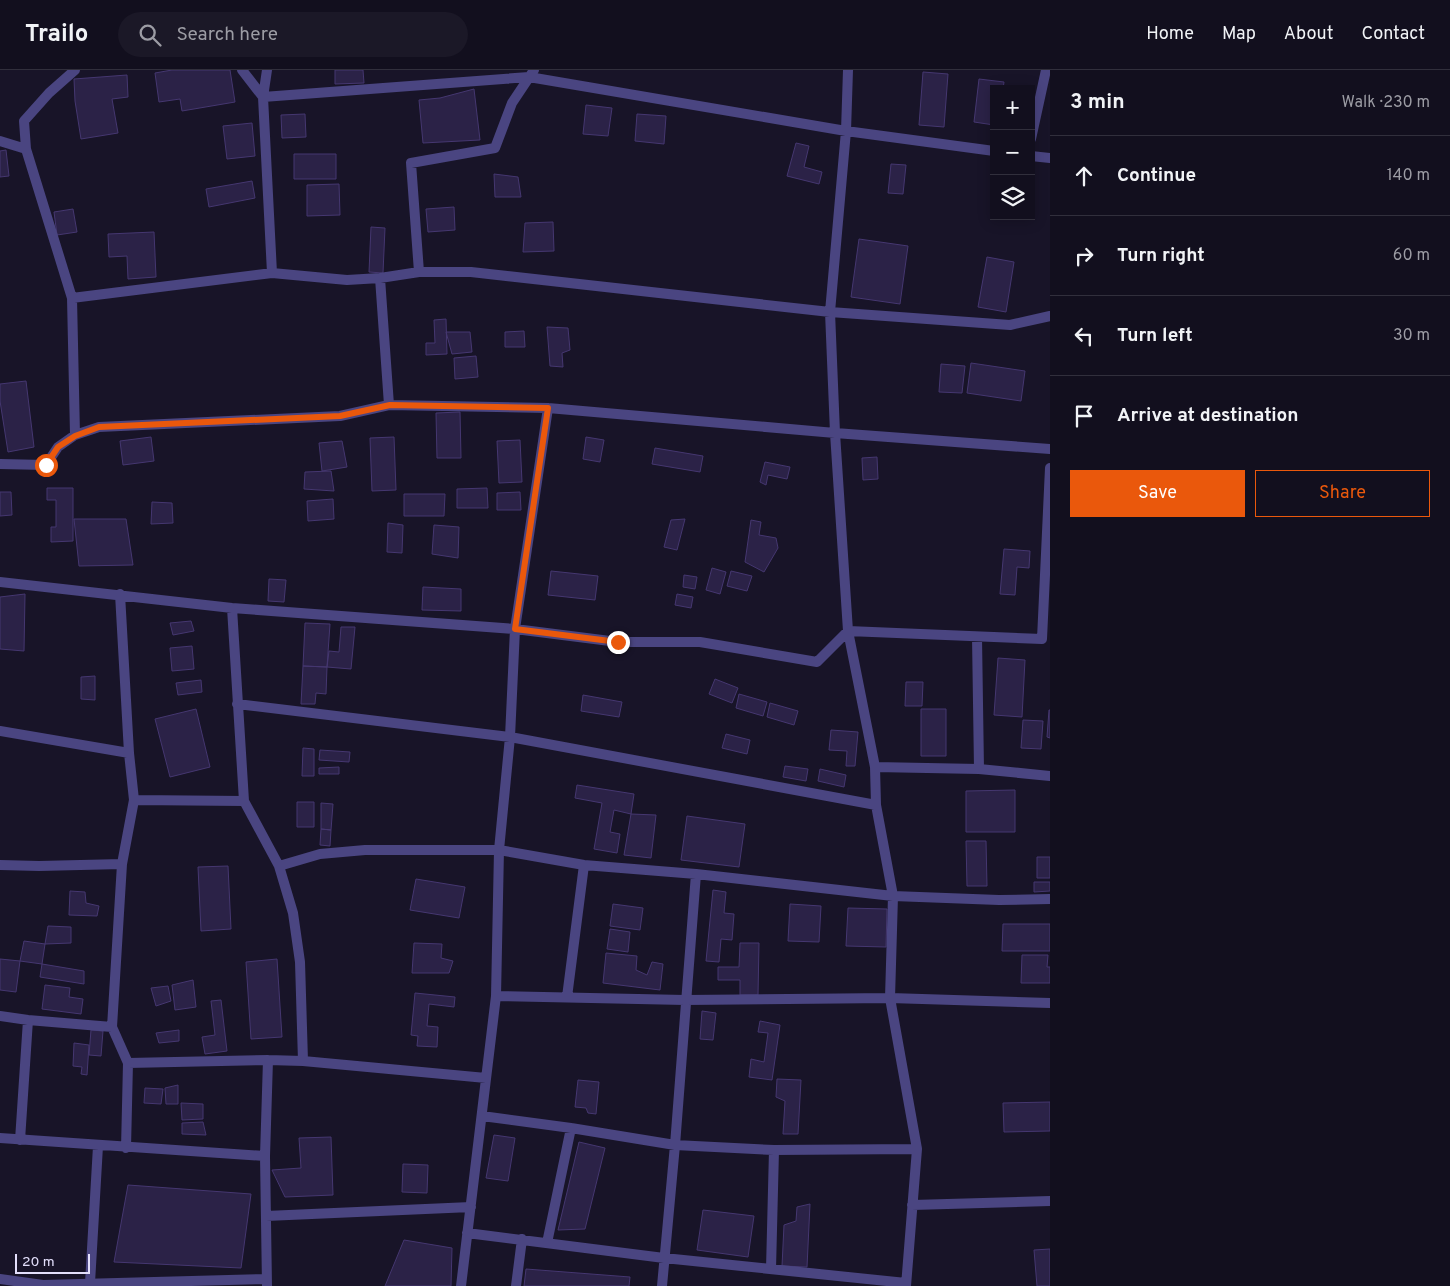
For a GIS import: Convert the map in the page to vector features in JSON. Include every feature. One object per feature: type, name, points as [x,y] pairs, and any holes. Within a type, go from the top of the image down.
[{"type":"street","points":[[75,70],[49,93],[24,121],[26,149],[72,298],[75,436]]},
{"type":"street","points":[[242,70],[263,97]]},
{"type":"street","points":[[267,70],[263,97],[272,273]]},
{"type":"street","points":[[468,1233],[664,1258],[906,1285],[917,1149],[890,998],[893,896],[876,805],[875,767],[848,631],[830,312],[846,130],[848,70]]},
{"type":"street","points":[[1033,130],[1046,70]]},
{"type":"street","points":[[263,97],[532,73],[846,130],[990,150]]},
{"type":"street","points":[[419,272],[411,163],[495,148],[512,103],[532,73]]},
{"type":"street","points":[[0,141],[26,149]]},
{"type":"street","points":[[1035,156],[1050,158]]},
{"type":"street","points":[[72,298],[272,273],[347,280],[380,278],[419,272],[471,272],[830,312],[1010,325],[1050,316]]},
{"type":"street","points":[[380,278],[390,405]]},
{"type":"street","points":[[0,464],[46,465],[58,447],[75,436],[99,427],[340,416],[390,405],[548,408],[1050,449]]},
{"type":"street","points":[[461,1286],[496,996],[499,850],[510,737],[515,629],[548,408]]},
{"type":"street","points":[[0,582],[232,608],[515,629],[618,642],[700,642],[817,662],[848,631],[1042,639],[1050,468]]},
{"type":"street","points":[[120,594],[129,752],[134,800],[122,864],[112,1027],[128,1063],[126,1148]]},
{"type":"street","points":[[232,608],[244,801],[279,866],[293,913],[300,962],[303,1061]]},
{"type":"street","points":[[977,637],[979,769]]},
{"type":"street","points":[[237,704],[510,737],[876,805]]},
{"type":"street","points":[[0,731],[129,752]]},
{"type":"street","points":[[875,767],[979,769],[1050,776]]},
{"type":"street","points":[[134,800],[244,801]]},
{"type":"street","points":[[279,866],[320,854],[364,850],[499,850],[584,865],[696,874],[893,896],[1000,900],[1050,899]]},
{"type":"street","points":[[0,865],[122,864]]},
{"type":"street","points":[[567,998],[584,865]]},
{"type":"street","points":[[662,1286],[696,874]]},
{"type":"street","points":[[496,996],[685,1000],[890,998],[1050,1003]]},
{"type":"street","points":[[0,1016],[112,1027]]},
{"type":"street","points":[[20,1140],[28,1020]]},
{"type":"street","points":[[0,1279],[43,1286],[266,1282],[265,1156],[268,1060]]},
{"type":"street","points":[[128,1063],[303,1061],[486,1078]]},
{"type":"street","points":[[482,1116],[675,1145],[774,1150],[917,1149]]},
{"type":"street","points":[[547,1243],[571,1128]]},
{"type":"street","points":[[0,1138],[265,1156]]},
{"type":"street","points":[[90,1284],[98,1146]]},
{"type":"street","points":[[771,1269],[774,1150]]},
{"type":"street","points":[[912,1205],[1050,1201]]},
{"type":"street","points":[[266,1216],[471,1207]]},
{"type":"street","points":[[516,1286],[522,1239]]},
{"type":"building","points":[[172,70],[230,70],[235,102],[182,111],[180,99],[159,102],[155,73]]},
{"type":"building","points":[[335,70],[363,70],[364,83],[335,84]]},
{"type":"building","points":[[923,72],[948,74],[944,127],[919,125]]},
{"type":"building","points":[[127,75],[128,97],[112,99],[118,133],[81,139],[75,101],[74,79]]},
{"type":"building","points":[[979,79],[1004,82],[1004,85],[990,85],[990,124],[974,122]]},
{"type":"building","points":[[474,89],[480,140],[423,143],[419,100],[440,98]]},
{"type":"building","points":[[586,105],[612,108],[608,136],[583,134]]},
{"type":"building","points":[[305,114],[306,137],[282,138],[281,115]]},
{"type":"building","points":[[637,114],[666,116],[664,144],[635,141]]},
{"type":"building","points":[[252,123],[255,156],[227,159],[223,126]]},
{"type":"building","points":[[796,143],[809,146],[804,167],[822,172],[819,184],[787,176]]},
{"type":"building","points":[[6,150],[9,176],[0,177],[0,151]]},
{"type":"building","points":[[294,154],[336,154],[336,179],[294,179]]},
{"type":"building","points":[[891,164],[906,165],[903,194],[888,193]]},
{"type":"building","points":[[494,174],[518,177],[521,197],[495,197]]},
{"type":"building","points":[[252,181],[255,198],[209,207],[206,189]]},
{"type":"building","points":[[339,184],[340,215],[307,216],[307,185]]},
{"type":"building","points":[[454,207],[455,230],[428,232],[426,209]]},
{"type":"building","points":[[73,209],[77,232],[57,235],[54,212]]},
{"type":"building","points":[[553,222],[554,251],[523,252],[525,223]]},
{"type":"building","points":[[371,227],[385,228],[383,273],[369,272]]},
{"type":"building","points":[[154,232],[156,277],[128,279],[127,256],[109,257],[108,234]]},
{"type":"building","points":[[859,239],[908,246],[900,304],[851,297]]},
{"type":"building","points":[[987,257],[1014,262],[1006,312],[978,307]]},
{"type":"building","points":[[446,319],[447,354],[426,355],[426,343],[435,343],[434,320]]},
{"type":"building","points":[[547,327],[568,328],[570,350],[562,353],[563,367],[550,366]]},
{"type":"building","points":[[524,331],[525,347],[505,347],[505,332]]},
{"type":"building","points":[[446,332],[470,332],[472,352],[452,354]]},
{"type":"building","points":[[476,356],[478,377],[455,379],[454,358]]},
{"type":"building","points":[[971,363],[1025,371],[1021,401],[967,393]]},
{"type":"building","points":[[941,364],[965,366],[962,393],[939,392]]},
{"type":"building","points":[[26,381],[34,447],[8,452],[0,401],[0,384]]},
{"type":"building","points":[[460,412],[461,458],[437,458],[436,413]]},
{"type":"building","points":[[151,437],[154,461],[123,465],[120,441]]},
{"type":"building","points":[[394,437],[396,490],[372,491],[370,438]]},
{"type":"building","points":[[586,437],[604,440],[600,462],[583,459]]},
{"type":"building","points":[[520,440],[522,482],[499,483],[497,441]]},
{"type":"building","points":[[342,441],[347,467],[322,471],[319,443]]},
{"type":"building","points":[[655,448],[703,456],[700,472],[652,464]]},
{"type":"building","points":[[877,457],[878,479],[863,480],[862,458]]},
{"type":"building","points":[[765,462],[790,467],[787,479],[768,475],[766,485],[760,482]]},
{"type":"building","points":[[331,471],[334,491],[304,489],[305,472]]},
{"type":"building","points":[[47,488],[73,488],[73,541],[51,542],[51,527],[56,527],[56,500],[47,500]]},
{"type":"building","points":[[487,488],[488,508],[457,508],[457,489]]},
{"type":"building","points":[[0,492],[11,492],[12,515],[0,516]]},
{"type":"building","points":[[520,492],[521,510],[497,510],[497,493]]},
{"type":"building","points":[[404,494],[445,494],[444,516],[404,516]]},
{"type":"building","points":[[333,499],[334,519],[308,521],[307,501]]},
{"type":"building","points":[[152,502],[172,503],[173,523],[151,524]]},
{"type":"building","points":[[74,519],[126,519],[133,565],[79,566]]},
{"type":"building","points":[[685,519],[677,550],[664,547],[671,520]]},
{"type":"building","points":[[751,520],[761,522],[759,535],[776,538],[778,548],[764,572],[745,562]]},
{"type":"building","points":[[388,523],[403,525],[402,553],[387,552]]},
{"type":"building","points":[[434,525],[459,527],[458,558],[432,554]]},
{"type":"building","points":[[1004,549],[1030,551],[1029,568],[1017,567],[1015,595],[1000,594]]},
{"type":"building","points":[[712,568],[726,572],[720,594],[706,590]]},
{"type":"building","points":[[551,571],[598,576],[595,600],[548,595]]},
{"type":"building","points":[[731,571],[752,576],[747,591],[727,586]]},
{"type":"building","points":[[684,575],[697,577],[695,589],[683,587]]},
{"type":"building","points":[[269,579],[286,580],[284,602],[268,601]]},
{"type":"building","points":[[423,587],[461,589],[461,611],[422,610]]},
{"type":"building","points":[[25,594],[24,651],[0,649],[0,597]]},
{"type":"building","points":[[677,594],[693,597],[691,608],[675,605]]},
{"type":"building","points":[[191,621],[194,631],[173,635],[170,623]]},
{"type":"building","points":[[305,623],[330,624],[327,667],[303,666]]},
{"type":"building","points":[[341,627],[355,627],[351,669],[327,667],[329,651],[339,652]]},
{"type":"building","points":[[192,646],[194,669],[172,671],[170,648]]},
{"type":"building","points":[[998,658],[1025,660],[1022,717],[994,715]]},
{"type":"building","points":[[303,666],[327,667],[326,694],[316,693],[315,704],[301,704]]},
{"type":"building","points":[[95,676],[95,700],[81,699],[81,677]]},
{"type":"building","points":[[715,679],[738,688],[732,703],[709,694]]},
{"type":"building","points":[[201,680],[202,692],[178,695],[176,683]]},
{"type":"building","points":[[906,682],[923,682],[922,706],[905,706]]},
{"type":"building","points":[[739,694],[767,702],[763,716],[736,708]]},
{"type":"building","points":[[583,695],[622,702],[619,717],[581,711]]},
{"type":"building","points":[[770,703],[798,711],[794,725],[767,717]]},
{"type":"building","points":[[196,709],[210,767],[170,777],[155,719]]},
{"type":"building","points":[[921,709],[946,709],[946,756],[921,756]]},
{"type":"building","points":[[1050,710],[1050,738],[1047,737]]},
{"type":"building","points":[[1023,720],[1043,721],[1041,749],[1021,748]]},
{"type":"building","points":[[831,730],[858,732],[855,766],[846,766],[847,751],[829,750]]},
{"type":"building","points":[[726,734],[750,740],[747,754],[722,748]]},
{"type":"building","points":[[303,748],[314,749],[314,776],[302,776]]},
{"type":"building","points":[[320,750],[350,752],[349,762],[319,760]]},
{"type":"building","points":[[785,766],[808,769],[806,781],[783,777]]},
{"type":"building","points":[[339,767],[339,774],[319,774],[319,768]]},
{"type":"building","points":[[820,769],[846,775],[844,787],[818,781]]},
{"type":"building","points":[[577,785],[634,794],[631,814],[614,810],[610,832],[620,834],[617,853],[594,849],[602,803],[575,798]]},
{"type":"building","points":[[1015,790],[1015,832],[966,832],[966,791]]},
{"type":"building","points":[[297,802],[314,802],[314,827],[297,827]]},
{"type":"building","points":[[321,803],[333,804],[331,830],[321,829]]},
{"type":"building","points":[[631,814],[656,815],[651,858],[624,855]]},
{"type":"building","points":[[687,816],[745,824],[739,867],[681,860]]},
{"type":"building","points":[[321,829],[331,830],[330,846],[320,845]]},
{"type":"building","points":[[966,841],[986,841],[987,886],[967,886]]},
{"type":"building","points":[[1037,857],[1050,857],[1050,878],[1037,878]]},
{"type":"building","points":[[228,866],[231,929],[201,931],[198,867]]},
{"type":"building","points":[[416,879],[465,887],[459,918],[410,910]]},
{"type":"building","points":[[1034,882],[1050,882],[1050,891],[1034,892]]},
{"type":"building","points":[[713,890],[726,892],[724,913],[734,914],[732,940],[721,939],[719,962],[706,961]]},
{"type":"building","points":[[70,891],[85,892],[86,903],[99,906],[97,916],[69,915]]},
{"type":"building","points":[[613,904],[643,908],[640,930],[610,926]]},
{"type":"building","points":[[790,904],[821,906],[819,942],[788,941]]},
{"type":"building","points":[[848,908],[887,909],[886,947],[846,946]]},
{"type":"building","points":[[1003,924],[1050,924],[1050,951],[1002,951]]},
{"type":"building","points":[[48,926],[71,927],[71,943],[45,944]]},
{"type":"building","points":[[610,929],[630,932],[628,952],[607,949]]},
{"type":"building","points":[[24,941],[45,944],[42,964],[20,961]]},
{"type":"building","points":[[414,943],[442,944],[441,958],[453,961],[449,973],[412,973]]},
{"type":"building","points":[[740,943],[759,943],[758,995],[740,995],[740,980],[718,980],[718,967],[739,967]]},
{"type":"building","points":[[606,953],[637,956],[636,970],[647,975],[652,962],[663,964],[660,990],[603,983]]},
{"type":"building","points":[[1022,955],[1048,955],[1047,967],[1050,967],[1050,983],[1021,983]]},
{"type":"building","points":[[0,959],[20,961],[16,992],[0,990]]},
{"type":"building","points":[[277,959],[282,1037],[251,1039],[246,962]]},
{"type":"building","points":[[42,964],[84,971],[84,984],[40,977]]},
{"type":"building","points":[[193,980],[196,1007],[175,1010],[172,985]]},
{"type":"building","points":[[45,985],[70,988],[69,997],[83,999],[81,1014],[42,1009]]},
{"type":"building","points":[[168,986],[171,1001],[156,1006],[151,988]]},
{"type":"building","points":[[415,993],[455,997],[454,1007],[429,1004],[427,1026],[438,1027],[437,1047],[417,1046],[418,1036],[411,1035]]},
{"type":"building","points":[[221,1000],[227,1051],[205,1054],[202,1037],[215,1035],[211,1001]]},
{"type":"building","points":[[702,1011],[716,1013],[713,1040],[700,1039]]},
{"type":"building","points":[[760,1021],[780,1025],[772,1080],[749,1077],[751,1059],[764,1062],[768,1033],[758,1032]]},
{"type":"building","points":[[91,1030],[103,1031],[101,1056],[89,1055]]},
{"type":"building","points":[[179,1030],[179,1041],[159,1043],[156,1033]]},
{"type":"building","points":[[74,1043],[89,1045],[87,1075],[81,1074],[82,1067],[73,1066]]},
{"type":"building","points":[[777,1079],[801,1080],[798,1134],[783,1134],[785,1101],[776,1097]]},
{"type":"building","points":[[578,1080],[599,1082],[596,1114],[588,1113],[586,1108],[575,1107]]},
{"type":"building","points":[[178,1085],[178,1104],[166,1104],[165,1088]]},
{"type":"building","points":[[145,1088],[163,1089],[161,1104],[144,1103]]},
{"type":"building","points":[[1050,1102],[1050,1131],[1004,1132],[1003,1103]]},
{"type":"building","points":[[181,1103],[203,1104],[203,1119],[182,1120]]},
{"type":"building","points":[[203,1122],[206,1135],[182,1134],[182,1123]]},
{"type":"building","points":[[494,1135],[515,1138],[508,1181],[486,1178]]},
{"type":"building","points":[[331,1137],[333,1195],[285,1197],[272,1170],[301,1168],[299,1138]]},
{"type":"building","points":[[579,1142],[605,1148],[585,1229],[558,1230]]},
{"type":"building","points":[[403,1164],[428,1165],[427,1193],[402,1192]]},
{"type":"building","points":[[128,1185],[251,1194],[241,1268],[114,1262]]},
{"type":"building","points":[[810,1204],[807,1267],[782,1266],[784,1225],[796,1221],[797,1207]]},
{"type":"building","points":[[703,1210],[754,1216],[748,1257],[697,1250]]},
{"type":"building","points":[[404,1240],[452,1248],[451,1286],[385,1286]]},
{"type":"building","points":[[1050,1249],[1050,1286],[1037,1286],[1034,1250]]},
{"type":"building","points":[[526,1269],[630,1277],[629,1286],[524,1286]]},
{"type":"route","points":[[46,465],[58,447],[75,436],[99,427],[340,416],[390,405],[548,408],[515,629],[618,642]]}]
